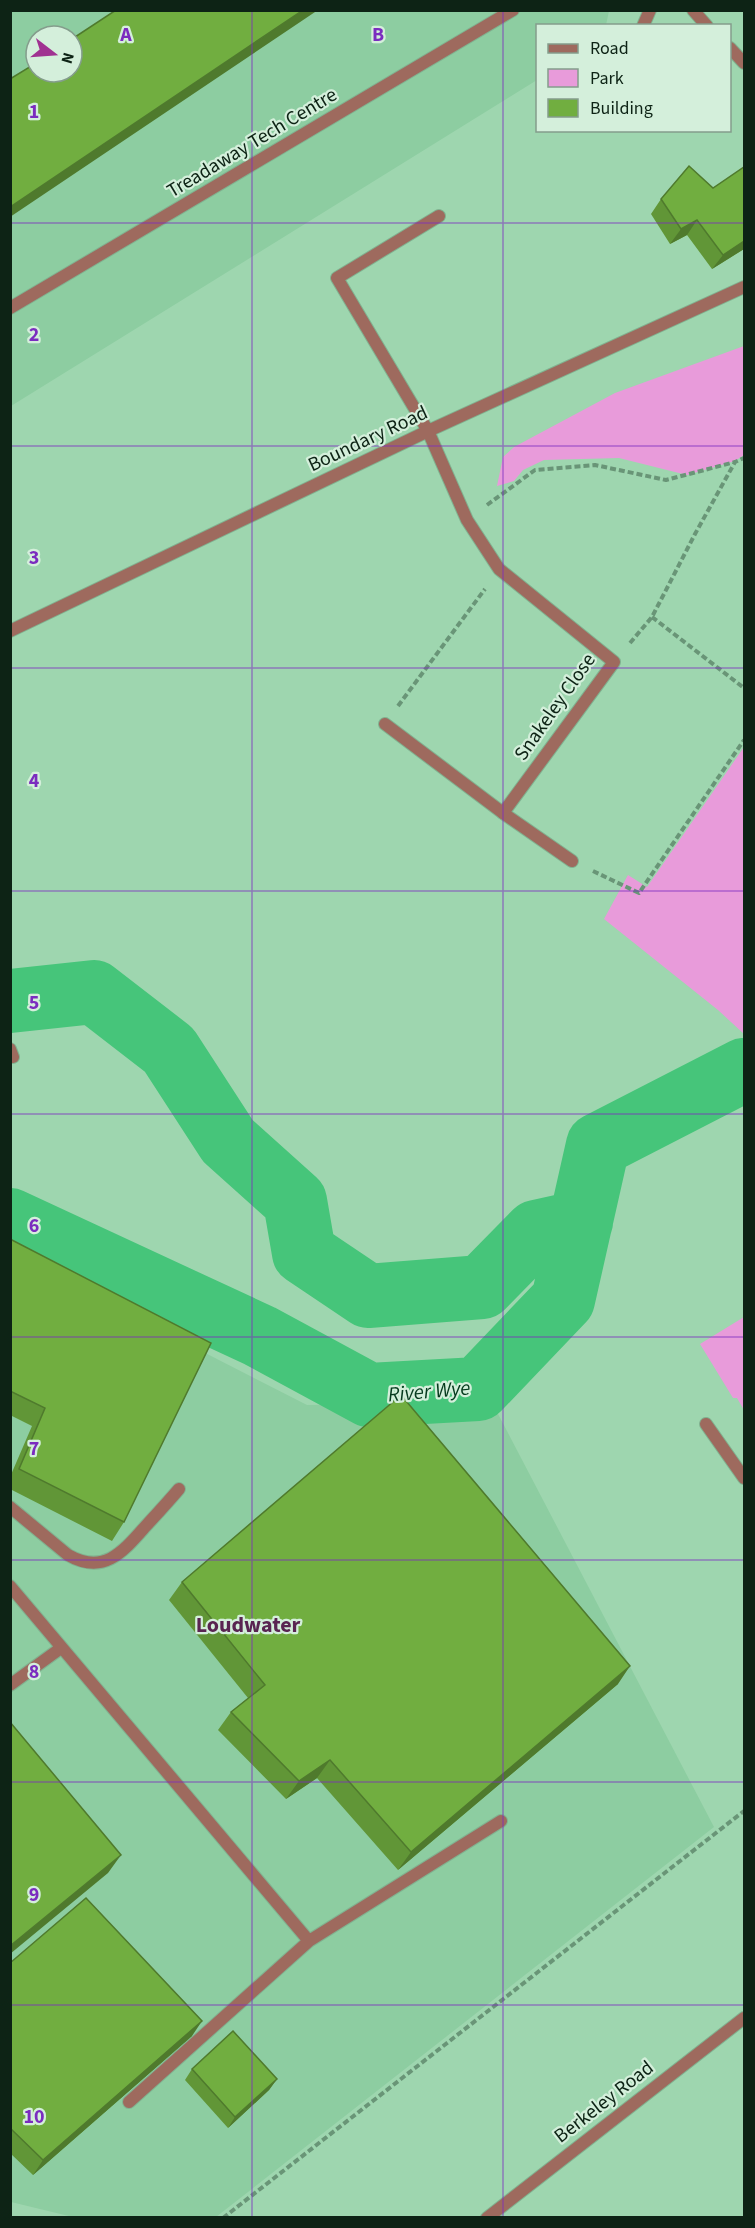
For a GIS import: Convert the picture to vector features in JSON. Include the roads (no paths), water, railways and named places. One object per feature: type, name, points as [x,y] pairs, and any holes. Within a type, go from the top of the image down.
[{"type":"street","points":[[644,24],[650,10]]},
{"type":"street","points":[[693,10],[705,24]]},
{"type":"street","name":"Treadaway Tech Centre","points":[[10,308],[513,11]]},
{"type":"street","points":[[731,50],[744,63]]},
{"type":"street","name":"Snakeley Close","points":[[440,216],[337,278],[428,432],[468,520],[499,569],[614,662],[503,813]]},
{"type":"street","name":"Boundary Road","points":[[10,630],[428,432],[744,287]]},
{"type":"street","points":[[385,724],[503,813],[572,861]]},
{"type":"street","points":[[706,1424],[744,1478]]},
{"type":"street","points":[[10,1507],[68,1555],[78,1561],[101,1562],[114,1558],[127,1548],[179,1489]]},
{"type":"street","points":[[10,1586],[309,1941]]},
{"type":"street","points":[[10,1685],[61,1648]]},
{"type":"street","points":[[129,2102],[309,1941],[501,1821]]},
{"type":"street","name":"Berkeley Road","points":[[487,2217],[744,2018]]},
{"type":"waterway","points":[[10,1001],[94,992],[169,1050],[228,1141],[295,1201],[304,1253],[368,1296],[482,1287],[536,1232],[581,1222]]},
{"type":"waterway","name":"River Wye","points":[[10,1220],[260,1336],[369,1395],[478,1389],[563,1300],[598,1145],[744,1070]]},
{"type":"district","name":"Loudwater","points":[[248,1625]]}]
